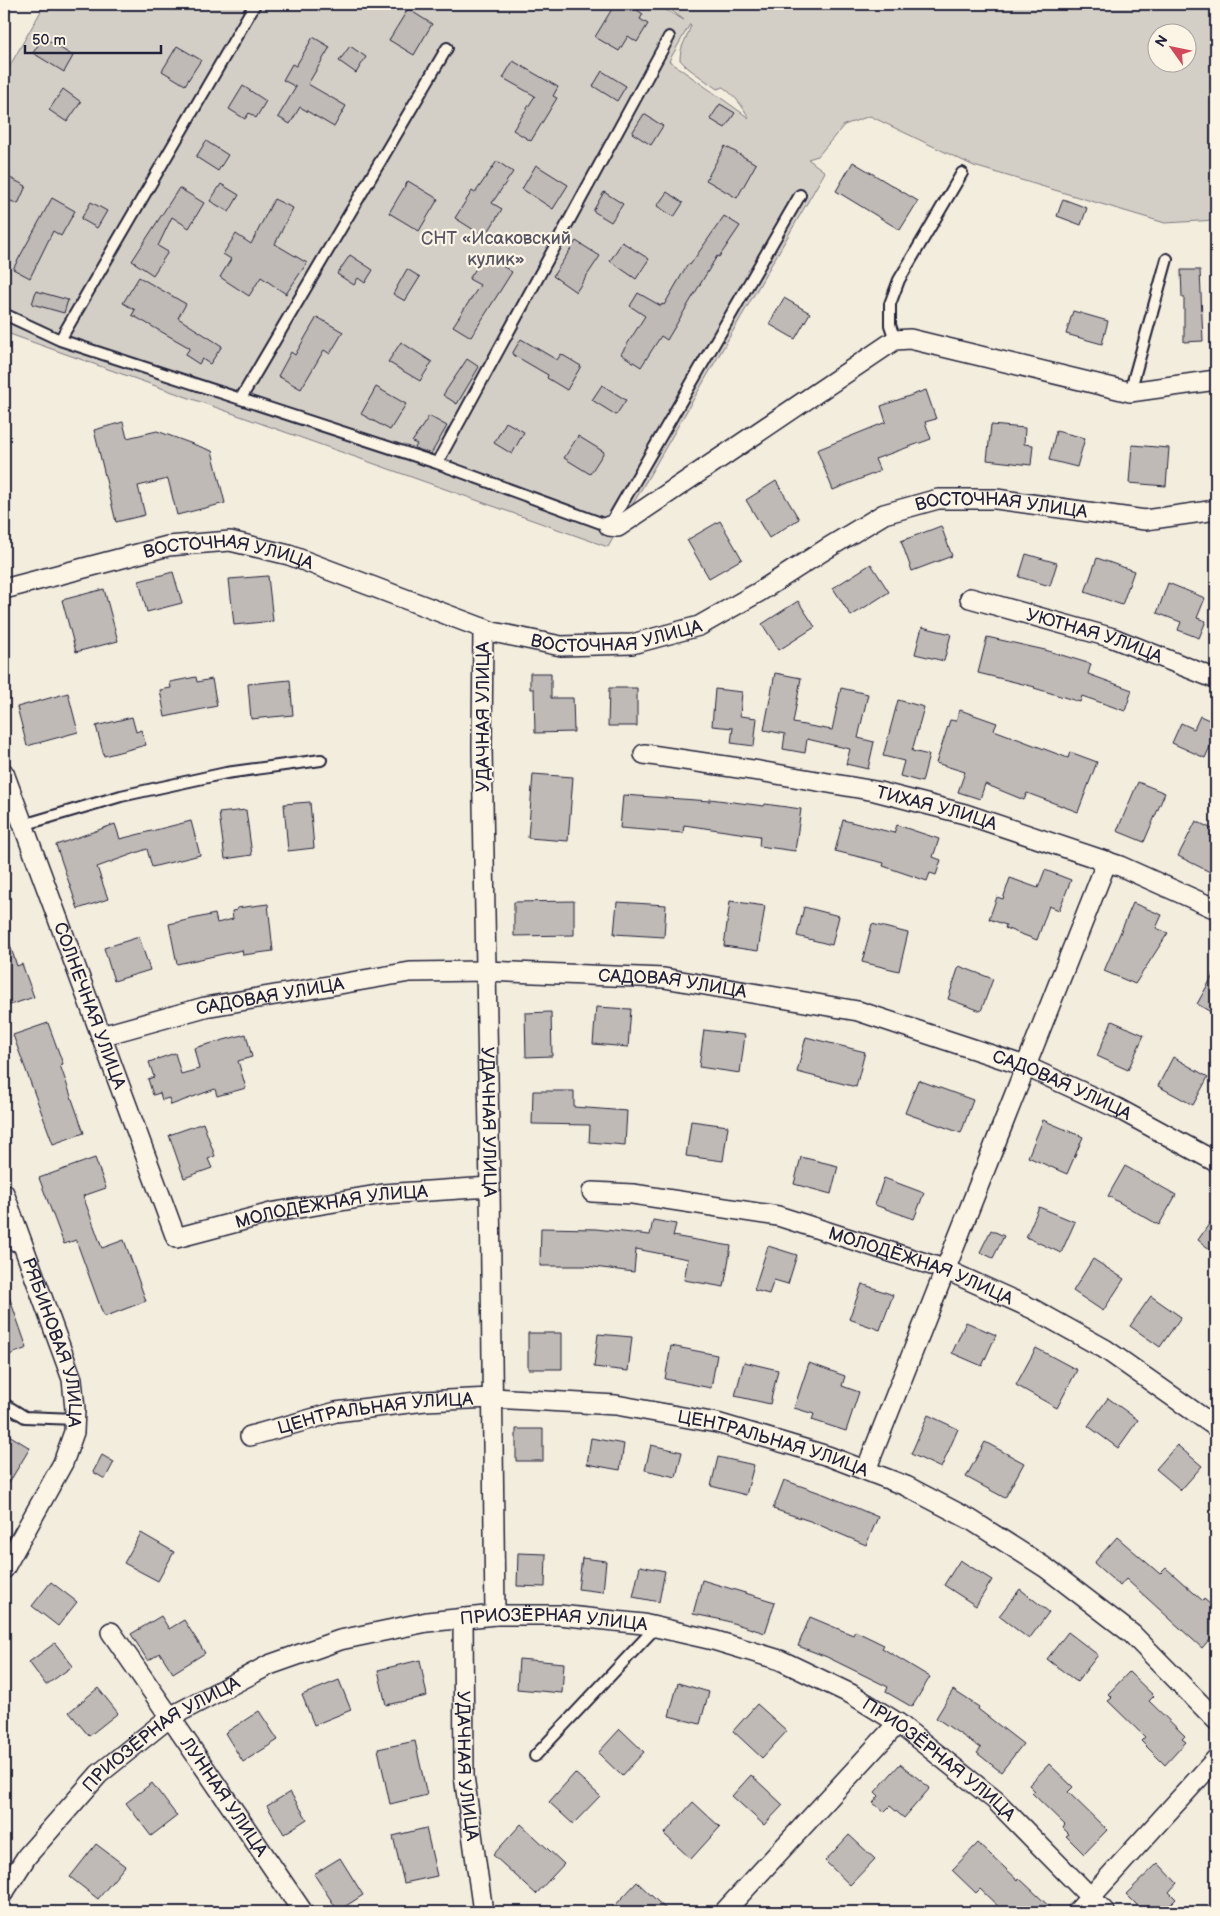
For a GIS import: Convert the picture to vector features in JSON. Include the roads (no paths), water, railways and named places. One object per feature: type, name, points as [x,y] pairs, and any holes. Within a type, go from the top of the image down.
[{"type":"street","points":[[609,526],[618,527],[895,340],[910,339],[1130,392],[1216,380]]},
{"type":"street","name":"ВОСТОЧНАЯ УЛИЦА","points":[[4,589],[168,546],[230,541],[289,555],[493,632],[561,646],[632,644],[699,626],[760,592],[884,514],[938,499],[996,498],[1145,520],[1216,510]]},
{"type":"street","name":"УЮТНАЯ УЛИЦА","points":[[970,598],[1113,638],[1216,679]]},
{"type":"street","name":"УДАЧНАЯ УЛИЦА","points":[[483,628],[482,748],[490,1187],[494,1615]]},
{"type":"street","name":"ТИХАЯ УЛИЦА","points":[[644,754],[875,791],[965,814],[1107,862],[1216,909]]},
{"type":"street","name":"СОЛНЕЧНАЯ УЛИЦА","points":[[4,773],[176,1238]]},
{"type":"street","points":[[866,1470],[944,1269],[1107,862]]},
{"type":"street","name":"САДОВАЯ УЛИЦА","points":[[101,1036],[205,1006],[410,972],[486,971],[664,978],[848,1009],[1026,1066],[1117,1108],[1216,1162]]},
{"type":"street","name":"МОЛОДЁЖНАЯ УЛИЦА","points":[[176,1238],[285,1210],[383,1194],[490,1187]]},
{"type":"street","name":"МОЛОДЁЖНАЯ УЛИЦА","points":[[592,1192],[633,1194],[778,1216],[944,1269],[1033,1309],[1105,1349],[1216,1427]]},
{"type":"street","name":"РЯБИНОВАЯ УЛИЦА","points":[[4,1193],[72,1379],[75,1419],[74,1432],[63,1462],[4,1569]]},
{"type":"street","name":"ЦЕНТРАЛЬНАЯ УЛИЦА","points":[[250,1436],[336,1412],[425,1401],[492,1398],[551,1400],[616,1406],[717,1423],[828,1456],[866,1470],[906,1486],[971,1520],[1046,1568],[1132,1634],[1216,1720]]},
{"type":"street","name":"ПРИОЗЁРНАЯ УЛИЦА","points":[[4,1892],[27,1856],[99,1774],[170,1717],[269,1666],[340,1640],[427,1622],[494,1615],[558,1615],[604,1618],[713,1640],[780,1660],[852,1694],[898,1722],[994,1800],[1106,1912]]},
{"type":"street","name":"УДАЧНАЯ УЛИЦА","points":[[464,1618],[464,1776],[483,1912]]},
{"type":"street","name":"ЛУННАЯ УЛИЦА","points":[[111,1632],[303,1912]]},
{"type":"street","points":[[724,1912],[898,1722]]},
{"type":"street","points":[[1077,1912],[1216,1759]]},
{"type":"lane","points":[[60,340],[255,4]]},
{"type":"lane","points":[[437,463],[669,38]]},
{"type":"lane","points":[[241,398],[447,48]]},
{"type":"lane","points":[[895,340],[890,325],[890,304],[899,280],[962,172]]},
{"type":"lane","points":[[4,314],[60,340],[437,463],[609,526],[800,195]]},
{"type":"lane","points":[[1130,392],[1167,259]]},
{"type":"lane","points":[[23,825],[122,796],[226,773],[321,760]]},
{"type":"lane","points":[[4,1242],[24,1248]]},
{"type":"lane","points":[[4,1404],[26,1417],[75,1419]]},
{"type":"lane","points":[[535,1756],[656,1627]]},
{"type":"park label","name":"СНТ «Исаковский кулик»","points":[[496,248]]}]
